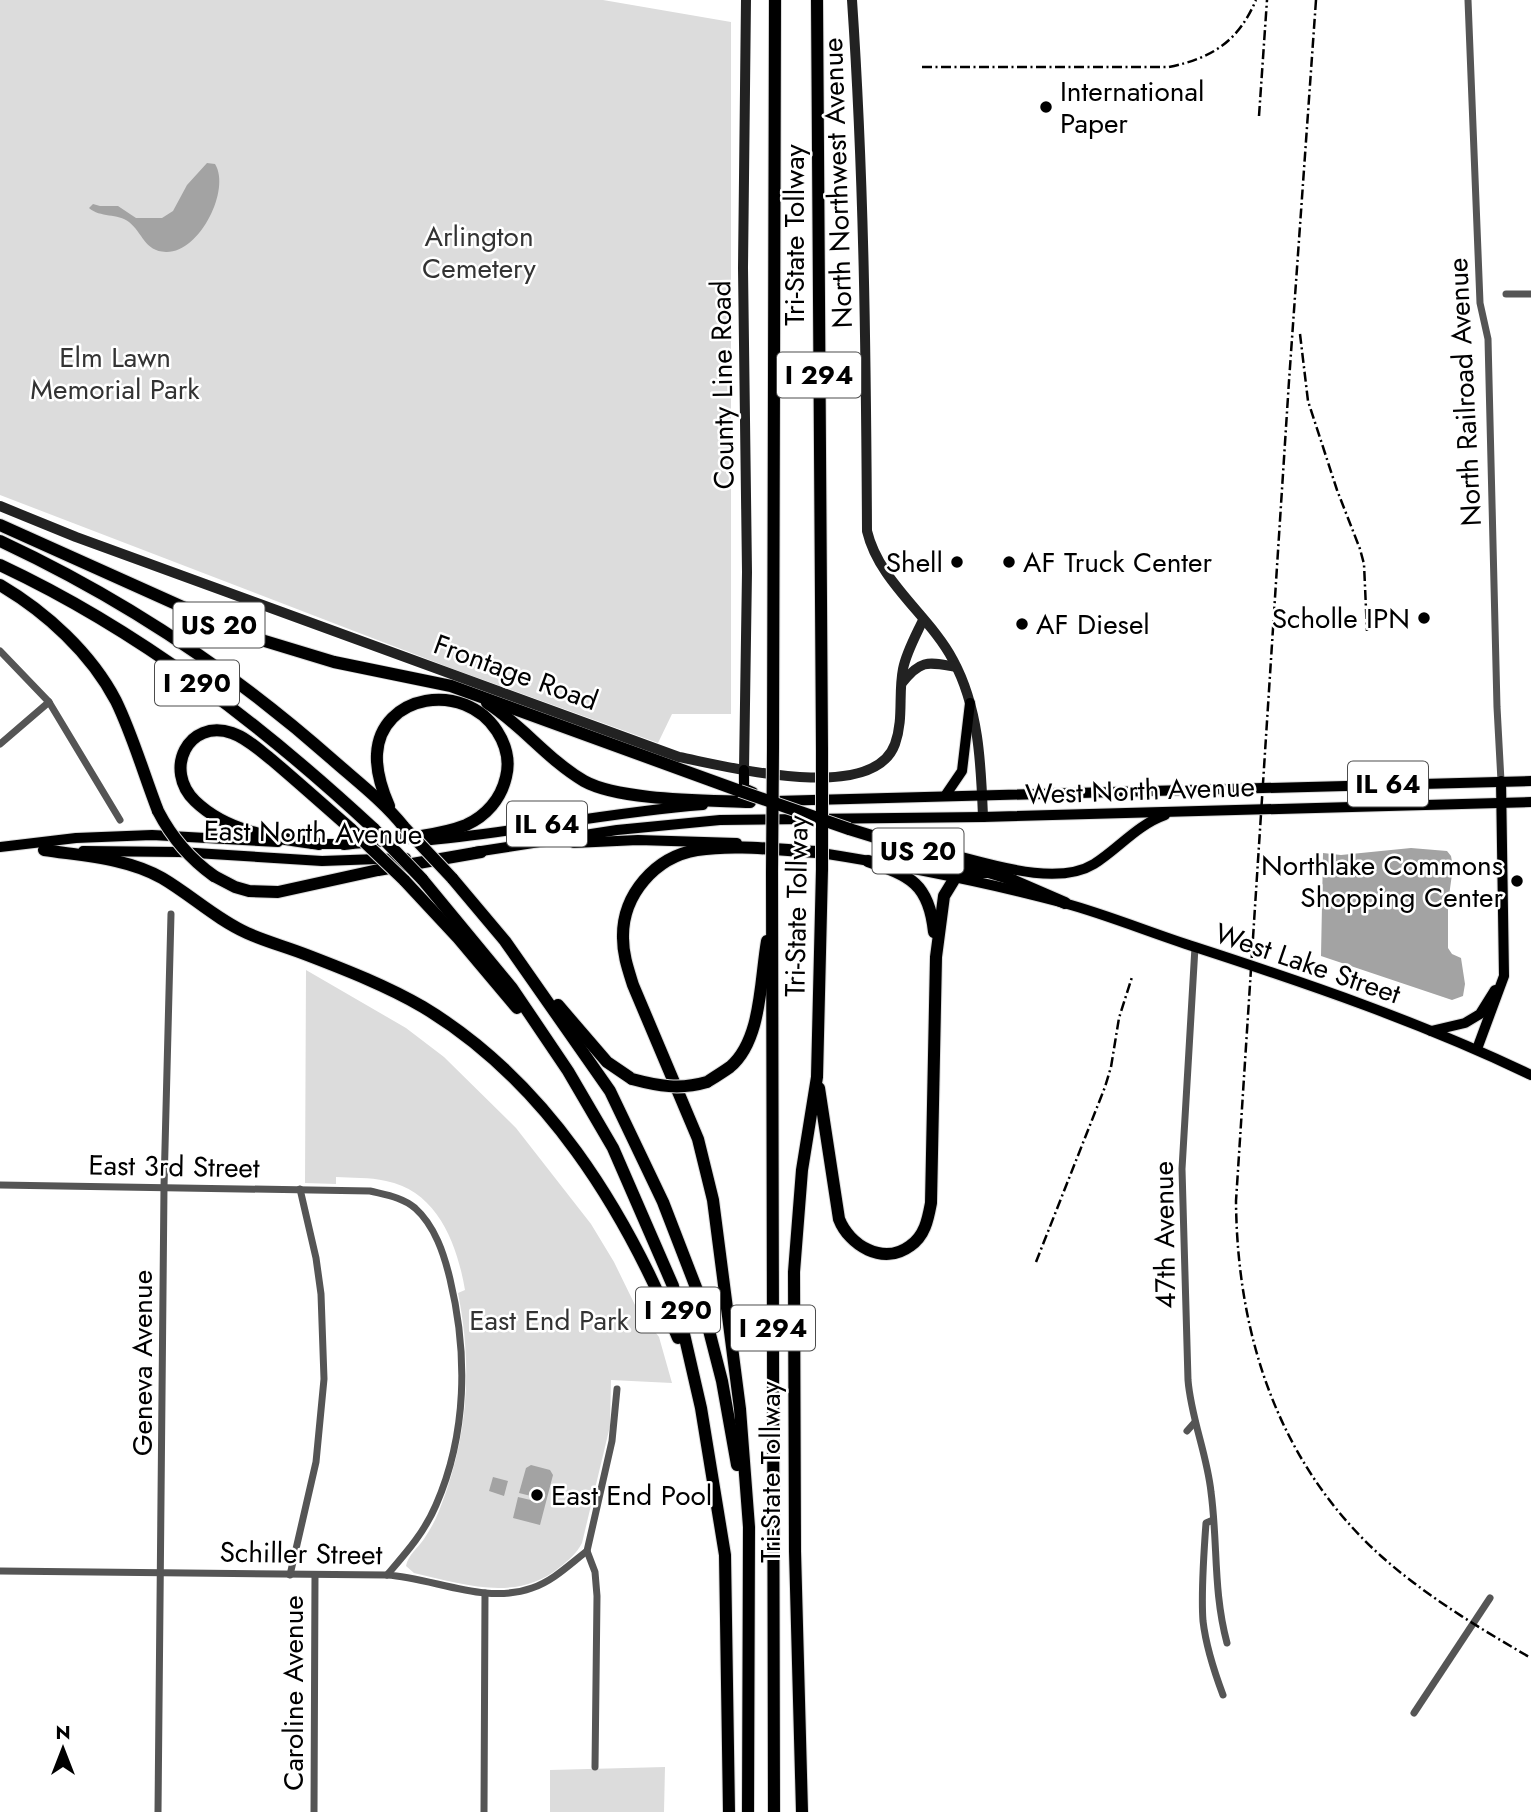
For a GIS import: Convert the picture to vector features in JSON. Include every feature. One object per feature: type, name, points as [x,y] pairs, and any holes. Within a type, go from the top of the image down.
[{"type":"highway","name":"Tri-State Tollway","points":[[774,1812],[772,749],[775,0]]},
{"type":"highway","name":"Tri-State Tollway","points":[[802,1812],[793,1419],[794,1272],[802,1170],[817,1077],[822,869],[817,0]]},
{"type":"highway","name":"US 20","points":[[0,524],[171,604],[246,635],[334,662],[451,685],[740,791],[988,872],[1065,903]]},
{"type":"highway","name":"I 290","points":[[0,541],[68,575],[179,643],[277,713],[390,810],[505,941],[610,1091],[663,1202],[705,1316],[722,1381],[749,1528],[748,1812]]},
{"type":"highway","name":"I 290","points":[[0,565],[75,604],[128,636],[204,688],[281,746],[374,829],[422,879],[512,988],[568,1071],[613,1148],[673,1286],[701,1408],[725,1555],[729,1811]]},
{"type":"highway","name":"US 20","points":[[0,585],[31,606],[74,644],[106,684],[123,718],[158,811],[176,841],[189,856],[214,876],[234,887],[250,891],[278,892],[378,870],[481,852]]},
{"type":"highway","points":[[451,685],[502,712],[572,773],[599,788],[643,795],[752,797]]},
{"type":"highway","points":[[344,844],[450,830],[474,821],[485,812],[503,789],[507,774],[506,750],[494,726],[472,707],[444,699],[417,703],[394,718],[385,729],[377,753],[380,780],[390,810]]},
{"type":"highway","points":[[319,844],[250,832],[205,810],[187,792],[182,782],[180,765],[186,747],[208,731],[230,732],[241,736],[277,765],[404,880],[458,938],[568,1071]]},
{"type":"highway","points":[[749,1528],[740,1409],[707,1168],[698,1139],[633,985],[625,961],[622,936],[626,913],[634,893],[653,871],[680,855],[711,849],[817,852]]},
{"type":"highway","points":[[44,850],[110,860],[145,870],[162,878],[235,928],[381,986],[423,1007],[472,1041],[550,1117],[604,1191],[635,1242],[692,1370]]},
{"type":"highway","points":[[868,861],[907,876],[919,886],[930,908],[936,957]]},
{"type":"highway","points":[[817,1077],[843,1231],[859,1246],[872,1251],[886,1253],[909,1247],[927,1223],[931,1202],[936,957],[944,896],[955,877],[973,872],[988,872]]},
{"type":"highway","points":[[505,941],[607,1062],[632,1079],[660,1087],[690,1087],[707,1082],[732,1066],[746,1049],[754,1031],[772,906]]},
{"type":"main road","points":[[945,796],[962,771],[970,703]]},
{"type":"main road","points":[[744,770],[744,788],[752,797]]},
{"type":"main road","points":[[1477,1049],[1504,976],[1501,781]]},
{"type":"main road","name":"West North Avenue","points":[[752,797],[945,796],[1531,781]]},
{"type":"main road","name":"East North Avenue","points":[[0,847],[76,838],[152,835],[319,844],[447,839],[752,797]]},
{"type":"main road","name":"West North Avenue","points":[[749,820],[983,817],[1531,802]]},
{"type":"main road","points":[[849,827],[1003,867],[1067,874],[1093,864],[1139,828],[1174,812]]},
{"type":"main road","name":"East North Avenue","points":[[0,847],[362,861],[481,852],[668,824],[749,820]]},
{"type":"main road","name":"US 20","points":[[509,848],[586,842],[691,840],[760,845],[817,852],[955,877],[1065,903]]},
{"type":"main road","name":"West Lake Street","points":[[1065,903],[1248,964],[1431,1031],[1531,1075]]},
{"type":"main road","points":[[1431,1031],[1465,1023],[1480,1014],[1504,976]]},
{"type":"street","name":"County Line Road","points":[[744,770],[747,572],[743,268],[746,0]]},
{"type":"street","name":"North Northwest Avenue","points":[[852,0],[863,186],[867,531],[877,555],[899,590],[943,644],[957,667],[970,703],[979,745],[983,817]]},
{"type":"street","name":"North Railroad Avenue","points":[[1468,0],[1480,303],[1488,339],[1501,781]]},
{"type":"street","points":[[1506,295],[1531,294]]},
{"type":"street","name":"Frontage Road","points":[[0,506],[76,537],[679,757],[766,774],[810,778],[852,776],[879,764],[894,747],[900,727],[903,668],[923,620]]},
{"type":"street","points":[[0,651],[49,702],[120,820]]},
{"type":"street","points":[[902,684],[915,667],[929,662],[957,667]]},
{"type":"street","points":[[0,744],[49,702]]},
{"type":"street","name":"Geneva Avenue","points":[[158,1812],[164,1187],[171,914]]},
{"type":"street","name":"47th Avenue","points":[[1195,947],[1182,1169],[1188,1380],[1211,1490],[1219,1613],[1227,1643]]},
{"type":"street","name":"East 3rd Street","points":[[0,1185],[347,1190],[389,1195],[415,1209],[438,1241],[447,1270],[461,1344],[462,1382],[459,1421],[443,1488],[421,1535],[387,1575]]},
{"type":"street","points":[[290,1574],[316,1462],[324,1379],[321,1294],[316,1258],[300,1189]]},
{"type":"street","points":[[595,1768],[597,1596],[595,1572],[587,1552],[612,1441],[617,1390]]},
{"type":"street","points":[[1187,1431],[1195,1422]]},
{"type":"street","name":"47th Avenue","points":[[1213,1520],[1206,1523],[1203,1620],[1211,1661],[1223,1695]]},
{"type":"street","name":"Schiller Street","points":[[0,1571],[387,1575],[406,1576],[485,1593],[533,1588],[587,1552]]},
{"type":"street","name":"Caroline Avenue","points":[[314,1812],[315,1575]]},
{"type":"street","points":[[484,1812],[485,1593]]},
{"type":"street","points":[[1413,1713],[1490,1598]]},
{"type":"green space","name":"Arlington Cemetery","points":[[0,0],[603,0],[731,22],[731,714],[672,714],[658,743],[453,669],[0,495]]},
{"type":"green space","name":"East End Park","points":[[306,970],[406,1028],[444,1057],[516,1128],[591,1224],[635,1305],[659,1337],[672,1383],[611,1380],[610,1426],[582,1543],[560,1567],[526,1585],[489,1588],[470,1585],[414,1573],[406,1566],[436,1518],[449,1484],[462,1430],[466,1376],[463,1321],[458,1293],[465,1290],[450,1237],[431,1207],[419,1196],[404,1187],[373,1179],[336,1177],[336,1184],[305,1183]]},
{"type":"green space","points":[[665,1767],[664,1812],[550,1812],[550,1770]]},
{"type":"shaded area","points":[[207,163],[215,164],[219,175],[215,203],[201,231],[179,250],[159,251],[148,245],[134,226],[125,219],[98,213],[89,208],[93,204],[118,206],[136,218],[162,218],[173,211],[187,185]]},
{"type":"shaded area","points":[[1411,848],[1447,851],[1451,856],[1453,867],[1448,903],[1448,948],[1452,954],[1461,958],[1465,984],[1463,996],[1452,1000],[1321,956],[1323,853],[1341,855]]},
{"type":"shaded area","name":"East End Pool","points":[[531,1465],[550,1470],[553,1475],[540,1525],[513,1518],[518,1497],[539,1502],[539,1498],[519,1493],[526,1468]]},
{"type":"shaded area","points":[[493,1477],[508,1481],[504,1496],[489,1491]]},
{"type":"railway","points":[[922,67],[1169,67],[1198,59],[1222,46],[1241,27],[1256,0]]},
{"type":"railway","points":[[1259,116],[1267,0]]},
{"type":"railway","points":[[1316,0],[1236,1201],[1238,1251],[1255,1348],[1271,1395],[1291,1439],[1315,1481],[1346,1520],[1398,1571],[1453,1611],[1531,1658]]},
{"type":"railway","points":[[1300,334],[1308,401],[1364,564],[1367,631]]},
{"type":"railway","points":[[1036,1262],[1105,1087],[1119,1018],[1132,977]]},
{"type":"place","name":"International Paper","points":[[1046,107]]},
{"type":"place","name":"Shell","points":[[957,562]]},
{"type":"place","name":"AF Truck Center","points":[[1009,562]]},
{"type":"place","name":"Scholle IPN","points":[[1424,618]]},
{"type":"place","name":"AF Diesel","points":[[1022,624]]},
{"type":"place","name":"Northlake Commons Shopping Center","points":[[1517,881]]},
{"type":"place","name":"East End Pool","points":[[537,1495]]},
{"type":"park label","name":"Elm Lawn Memorial Park","points":[[115,373]]}]
